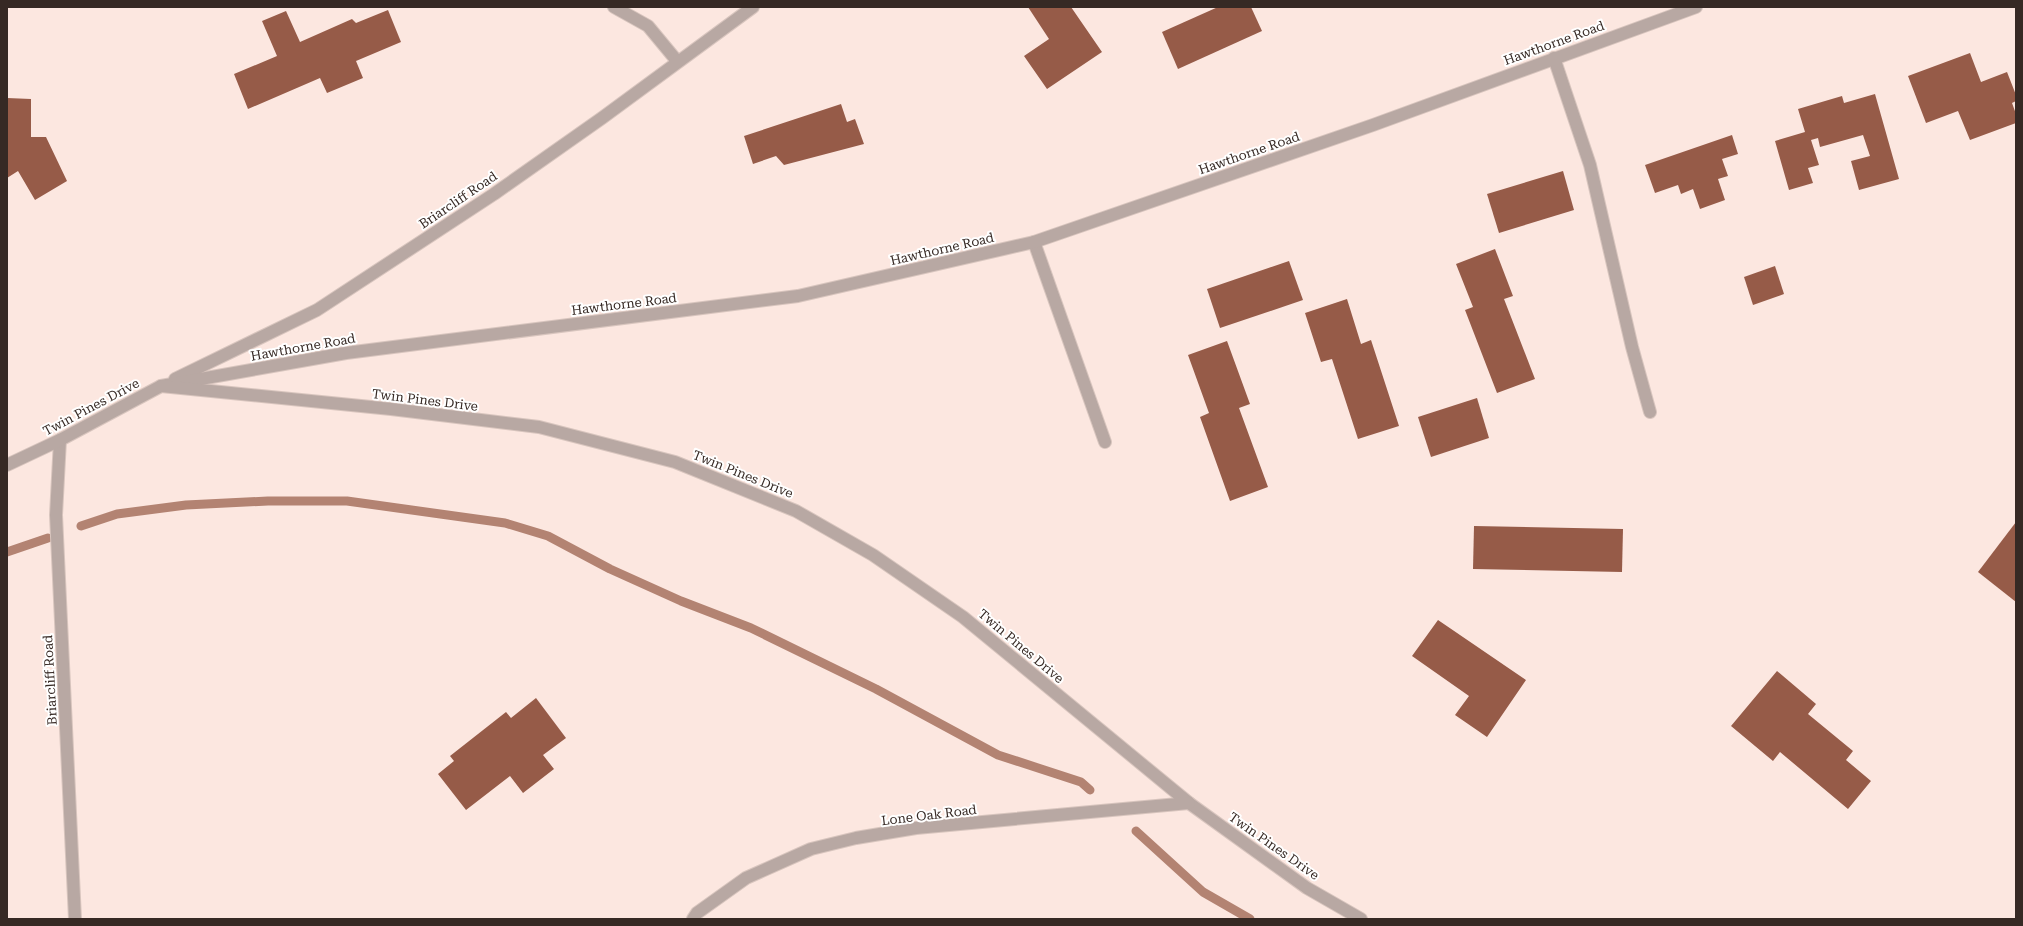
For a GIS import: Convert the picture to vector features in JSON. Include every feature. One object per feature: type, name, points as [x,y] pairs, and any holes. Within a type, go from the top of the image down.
[{"type":"street","points":[[614,7],[648,26],[677,62]]},
{"type":"street","name":"Briarcliff Road","points":[[161,386],[317,310],[494,194],[602,118],[752,7]]},
{"type":"street","name":"Hawthorne Road","points":[[161,386],[346,354],[798,296],[1034,242],[1373,125],[1696,7]]},
{"type":"street","points":[[1554,58],[1590,165],[1632,347],[1650,412]]},
{"type":"street","points":[[1034,242],[1105,442]]},
{"type":"street","name":"Twin Pines Drive","points":[[7,465],[60,440],[161,386],[391,409],[539,427],[675,462],[796,511],[874,555],[963,617],[1189,804],[1307,888],[1361,919]]},
{"type":"street","name":"Briarcliff Road","points":[[60,440],[56,515],[75,919]]},
{"type":"street","name":"Lone Oak Road","points":[[693,919],[697,913],[746,878],[811,849],[856,838],[916,828],[1189,804]]},
{"type":"building","points":[[1028,7],[1071,7],[1102,52],[1047,89],[1024,56],[1049,39]]},
{"type":"building","points":[[1218,7],[1251,7],[1262,31],[1178,69],[1162,32]]},
{"type":"building","points":[[388,10],[401,42],[356,61],[363,78],[327,93],[320,78],[248,109],[234,74],[277,56],[262,21],[286,11],[300,42],[352,19],[356,23]]},
{"type":"building","points":[[1970,53],[1981,82],[2007,72],[2016,95],[2016,101],[2012,103],[2016,114],[2016,123],[1970,140],[1958,111],[1926,123],[1908,76]]},
{"type":"building","points":[[1875,94],[1899,179],[1859,190],[1851,161],[1870,156],[1863,135],[1820,147],[1818,138],[1811,140],[1819,165],[1808,168],[1813,183],[1789,190],[1775,141],[1805,132],[1798,109],[1842,96],[1844,103]]},
{"type":"building","points":[[7,98],[31,99],[31,137],[46,137],[67,181],[35,200],[18,171],[7,178]]},
{"type":"building","points":[[841,104],[847,122],[855,119],[864,144],[784,165],[776,156],[753,164],[744,136]]},
{"type":"building","points":[[1732,135],[1738,154],[1722,159],[1728,176],[1718,179],[1725,200],[1700,209],[1693,189],[1681,194],[1678,185],[1655,193],[1645,165]]},
{"type":"building","points":[[1563,171],[1574,210],[1499,233],[1487,194]]},
{"type":"building","points":[[1495,249],[1513,296],[1504,299],[1535,379],[1497,393],[1465,310],[1473,307],[1456,264]]},
{"type":"building","points":[[1289,261],[1303,300],[1220,328],[1207,289]]},
{"type":"building","points":[[1775,266],[1784,294],[1753,305],[1744,277]]},
{"type":"building","points":[[1347,299],[1361,344],[1371,340],[1399,426],[1358,439],[1332,359],[1321,362],[1305,313]]},
{"type":"building","points":[[1227,341],[1250,404],[1239,408],[1268,487],[1230,501],[1200,417],[1209,413],[1188,355]]},
{"type":"building","points":[[1477,398],[1489,438],[1431,457],[1418,417]]},
{"type":"building","points":[[2016,522],[2016,602],[1978,572]]},
{"type":"building","points":[[1474,526],[1623,529],[1622,572],[1473,569]]},
{"type":"building","points":[[1438,620],[1526,680],[1487,737],[1455,715],[1469,696],[1412,656]]},
{"type":"building","points":[[1777,671],[1816,704],[1808,714],[1853,751],[1846,760],[1871,781],[1848,809],[1780,752],[1773,761],[1731,726]]},
{"type":"building","points":[[536,698],[566,738],[543,755],[554,769],[523,793],[510,776],[466,810],[438,774],[454,761],[450,756],[506,712],[511,718]]},
{"type":"waterway","points":[[81,526],[117,514],[186,505],[268,501],[347,501],[505,523],[548,536],[610,569],[681,601],[751,628],[876,689],[998,755],[1081,782],[1090,790]]},
{"type":"waterway","points":[[7,552],[48,538]]},
{"type":"waterway","points":[[1136,831],[1203,892],[1250,919]]}]
